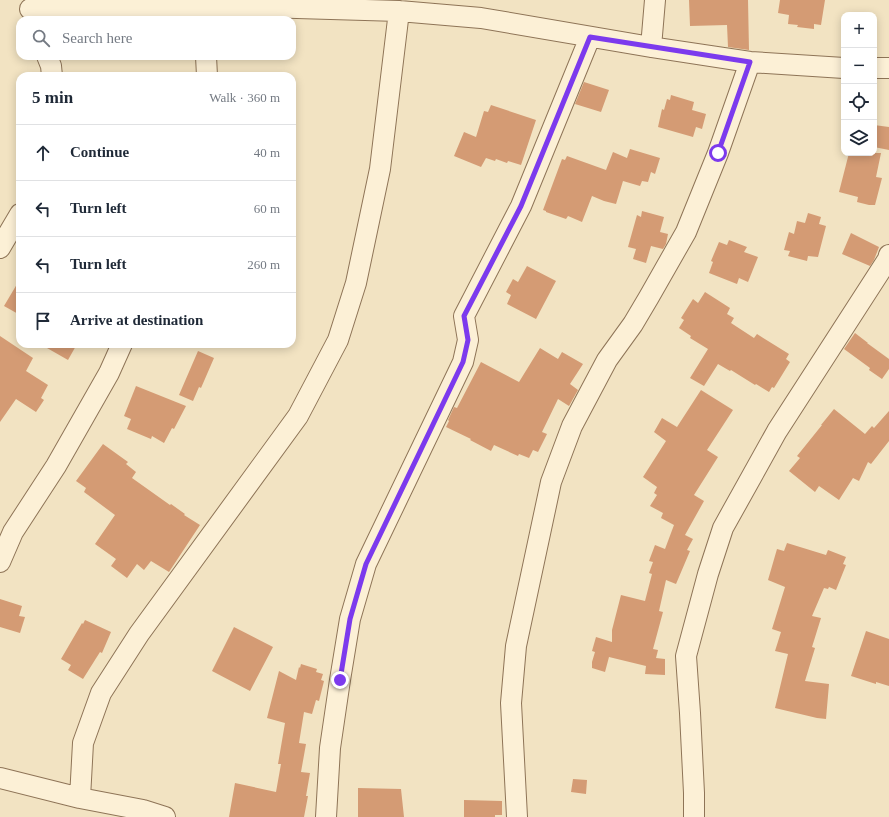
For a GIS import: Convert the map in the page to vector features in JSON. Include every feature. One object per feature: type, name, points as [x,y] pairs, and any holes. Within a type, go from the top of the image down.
[{"type":"street","points":[[651,47],[655,0]]},
{"type":"street","points":[[30,10],[203,14],[230,6],[399,11],[481,18],[750,62],[841,68]]},
{"type":"street","points":[[80,798],[83,742],[101,693],[139,634],[298,416],[338,340],[356,283],[380,169],[399,11]]},
{"type":"street","points":[[326,817],[330,748],[350,619],[366,564],[463,362],[468,340],[464,316],[521,206],[590,37]]},
{"type":"street","points":[[49,60],[52,72]]},
{"type":"street","points":[[206,60],[207,72]]},
{"type":"street","points":[[517,817],[511,703],[516,646],[550,482],[572,426],[607,360],[637,317],[686,232],[718,153],[750,62]]},
{"type":"street","points":[[877,68],[889,68]]},
{"type":"street","points":[[0,248],[16,221]]},
{"type":"street","points":[[694,817],[686,656],[708,574],[724,528],[777,431],[888,259],[889,255]]},
{"type":"street","points":[[0,562],[7,531],[59,459],[109,373],[120,348]]},
{"type":"street","points":[[0,778],[80,798],[142,810],[166,817]]},
{"type":"building","points":[[689,0],[748,0],[749,50],[728,47],[727,25],[690,26]]},
{"type":"building","points":[[780,0],[825,0],[821,25],[814,24],[814,29],[797,27],[798,25],[788,24],[789,15],[778,13]]},
{"type":"building","points":[[584,82],[609,90],[601,112],[575,104]]},
{"type":"building","points":[[671,95],[694,102],[692,110],[706,114],[702,129],[696,127],[693,137],[658,127],[662,109],[664,110],[667,99],[670,100]]},
{"type":"building","points":[[491,105],[536,120],[521,165],[508,161],[507,163],[496,159],[495,161],[486,158],[481,167],[454,156],[464,132],[476,137],[484,111],[488,112]]},
{"type":"building","points":[[877,125],[889,127],[889,150],[877,148]]},
{"type":"building","points":[[630,149],[660,158],[655,174],[651,172],[648,182],[642,181],[640,186],[623,181],[616,204],[592,196],[582,222],[568,216],[566,219],[543,210],[562,159],[565,160],[567,156],[606,170],[613,152],[627,158]]},
{"type":"building","points":[[877,153],[881,153],[876,177],[882,178],[875,205],[857,202],[858,197],[839,192],[848,156],[877,156]]},
{"type":"building","points":[[642,211],[664,217],[660,232],[668,234],[666,244],[663,249],[651,246],[646,263],[633,259],[636,249],[628,247],[637,215],[641,217]]},
{"type":"building","points":[[808,213],[821,217],[819,224],[826,226],[818,257],[808,256],[807,261],[788,256],[790,251],[784,250],[789,232],[794,234],[797,221],[805,223]]},
{"type":"building","points":[[851,233],[879,247],[870,266],[842,254]]},
{"type":"building","points":[[729,240],[747,247],[744,252],[758,257],[748,282],[739,278],[737,284],[709,273],[713,262],[711,261],[719,242],[727,245]]},
{"type":"building","points":[[527,266],[556,281],[536,319],[507,304],[511,295],[506,292],[513,279],[518,282]]},
{"type":"building","points":[[16,286],[16,313],[4,306]]},
{"type":"building","points":[[705,292],[730,308],[727,314],[734,318],[731,323],[754,338],[757,334],[789,354],[786,359],[790,362],[774,388],[772,387],[769,392],[718,364],[704,386],[690,378],[708,349],[690,338],[691,336],[679,328],[684,320],[681,318],[693,299],[698,303]]},
{"type":"building","points":[[855,333],[889,359],[889,369],[882,379],[844,349]]},
{"type":"building","points":[[0,336],[33,358],[26,371],[48,385],[41,398],[44,400],[36,412],[16,399],[0,422]]},
{"type":"building","points":[[47,348],[75,348],[68,360]]},
{"type":"building","points":[[540,348],[558,359],[562,352],[583,364],[570,384],[578,390],[569,406],[558,399],[542,432],[547,434],[538,452],[533,450],[529,458],[519,454],[518,456],[494,445],[491,451],[446,427],[454,407],[457,408],[481,362],[519,382]]},
{"type":"building","points":[[198,351],[214,358],[201,388],[199,387],[193,401],[179,395]]},
{"type":"building","points":[[136,386],[186,406],[174,429],[172,428],[164,443],[152,436],[151,439],[127,429],[131,419],[124,416]]},
{"type":"building","points":[[701,390],[733,410],[707,450],[718,457],[694,495],[704,501],[685,535],[693,539],[687,550],[690,551],[676,584],[666,580],[659,611],[663,612],[653,649],[658,650],[656,658],[665,659],[665,675],[645,674],[646,666],[609,657],[605,672],[592,668],[595,652],[592,651],[596,637],[612,642],[612,630],[621,595],[645,601],[652,574],[649,573],[653,562],[649,561],[655,545],[665,549],[674,525],[661,518],[663,513],[650,506],[657,495],[654,493],[657,487],[643,477],[666,441],[654,432],[662,418],[677,427]]},
{"type":"building","points":[[834,409],[865,434],[872,426],[874,428],[889,411],[889,441],[871,464],[868,462],[859,481],[853,478],[839,500],[819,486],[815,492],[789,471],[800,458],[797,456]]},
{"type":"building","points":[[103,444],[128,462],[126,464],[136,472],[132,478],[200,525],[169,572],[151,561],[144,570],[137,564],[127,578],[111,566],[116,559],[95,544],[115,515],[84,492],[86,488],[76,481]]},
{"type":"building","points":[[787,543],[826,555],[828,550],[846,557],[843,564],[846,565],[836,590],[829,587],[828,589],[824,588],[812,616],[821,618],[812,647],[815,648],[805,681],[829,684],[826,719],[775,708],[788,654],[775,651],[781,632],[772,629],[785,587],[768,580],[777,549],[784,551]]},
{"type":"building","points":[[0,599],[22,606],[19,616],[25,617],[20,633],[0,627]]},
{"type":"building","points":[[85,620],[111,632],[102,653],[100,652],[83,679],[68,670],[71,665],[61,659]]},
{"type":"building","points":[[234,627],[273,647],[250,691],[212,671]]},
{"type":"building","points":[[866,631],[889,639],[889,686],[876,682],[876,684],[851,676]]},
{"type":"building","points":[[301,664],[317,669],[316,672],[323,674],[321,680],[324,681],[319,701],[316,700],[312,714],[304,712],[299,743],[306,744],[301,772],[310,773],[304,817],[229,817],[235,783],[276,792],[281,764],[278,764],[285,723],[267,718],[279,671],[296,680]]},
{"type":"building","points":[[573,779],[587,780],[586,794],[571,792]]},
{"type":"building","points":[[358,788],[401,789],[404,817],[358,817]]},
{"type":"building","points":[[464,800],[502,801],[502,815],[495,815],[495,817],[464,817]]},
{"type":"route","points":[[340,680],[350,619],[366,564],[463,362],[468,340],[464,316],[521,206],[590,37],[750,62],[718,153]]}]
